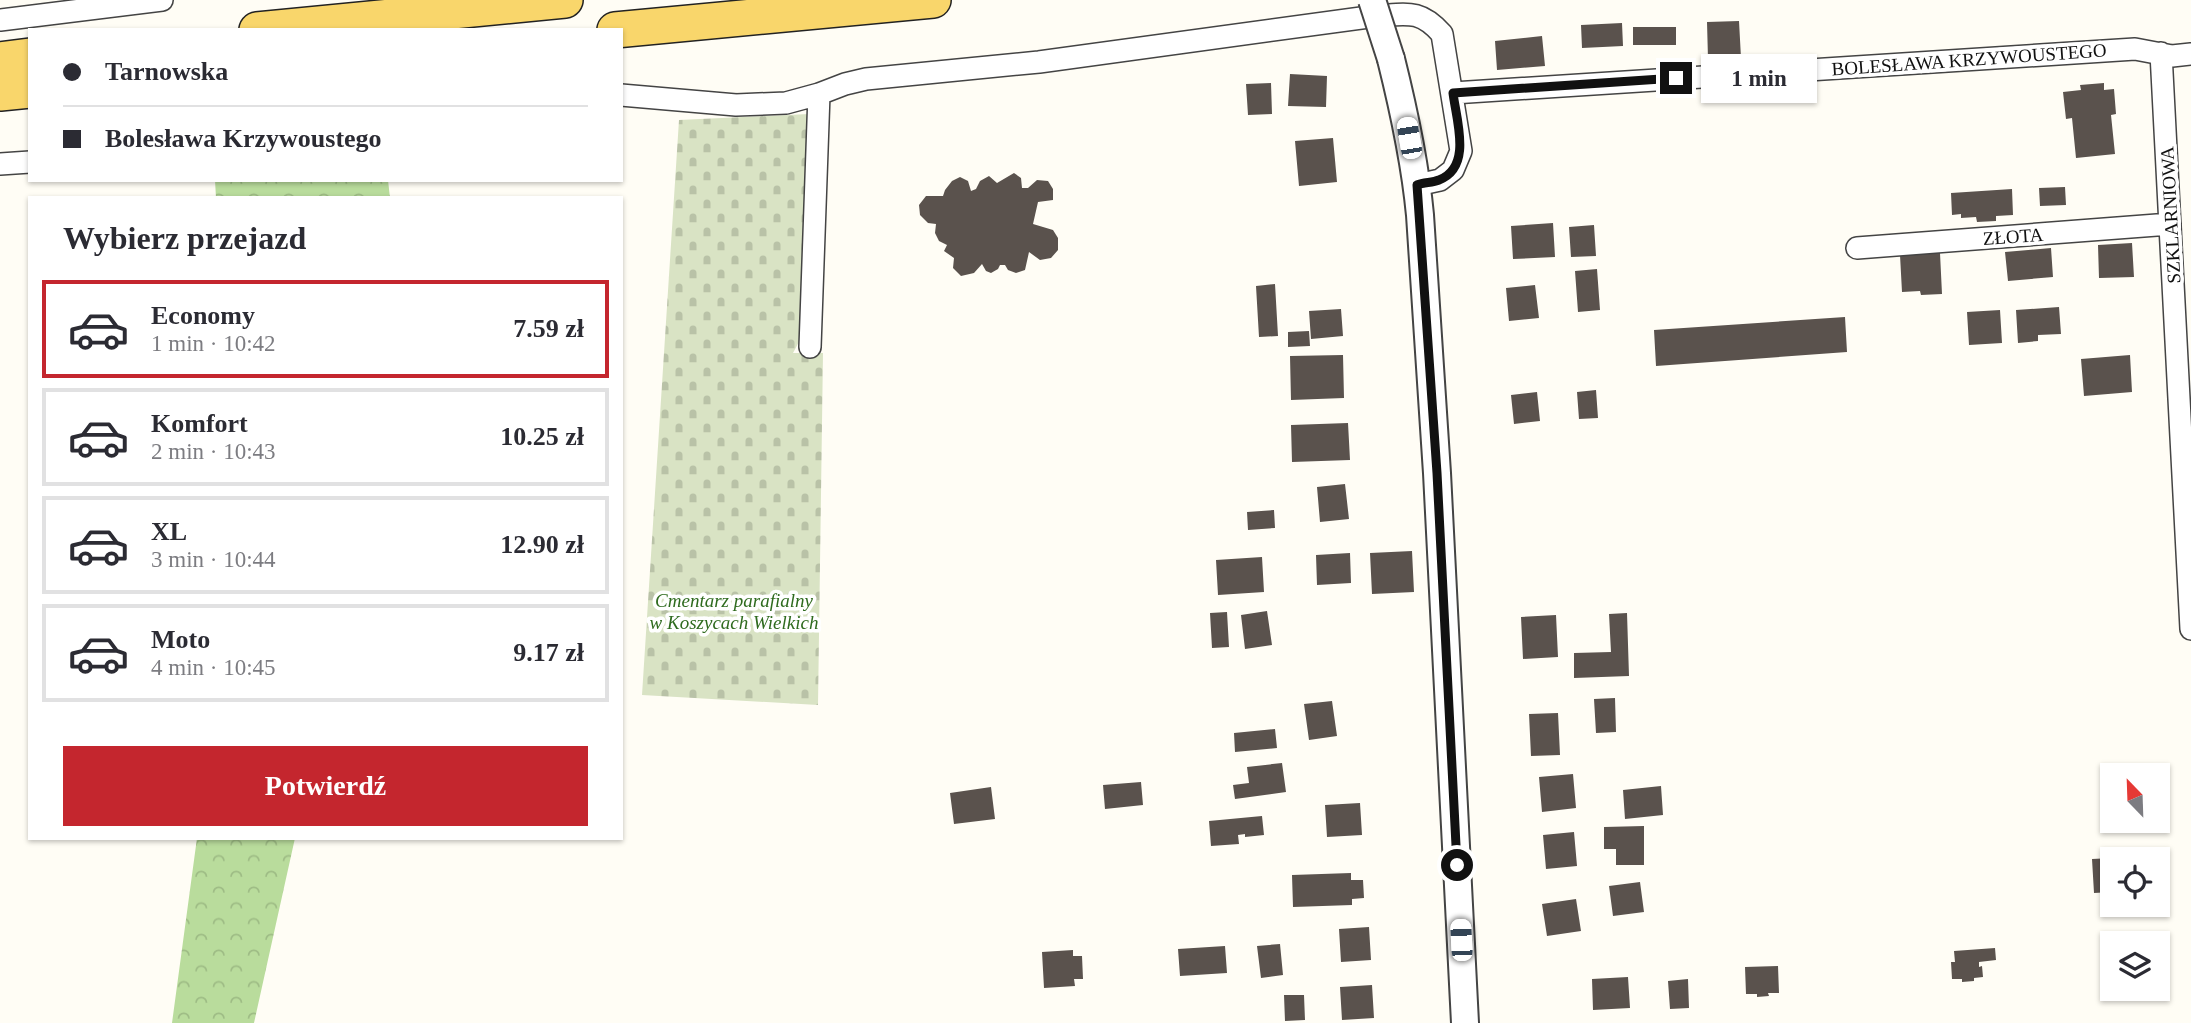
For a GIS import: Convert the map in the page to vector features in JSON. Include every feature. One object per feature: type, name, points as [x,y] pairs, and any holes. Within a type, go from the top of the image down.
[{"type":"main road","points":[[278,28],[565,0]]},
{"type":"main road","points":[[623,29],[933,0]]},
{"type":"main road","points":[[0,60],[28,57]]},
{"type":"main road","points":[[0,93],[28,90]]},
{"type":"street","points":[[0,20],[162,0]]},
{"type":"street","points":[[1373,0],[1405,115],[1417,185],[1437,473],[1465,1023]]},
{"type":"street","points":[[623,95],[736,104],[786,103],[866,79],[1039,62],[1376,16],[1414,14],[1431,22],[1442,34],[1461,151],[1453,170],[1440,180],[1417,185]]},
{"type":"street","name":"BOLESŁAWA KRZYWOUSTEGO","points":[[1453,93],[2135,48],[2172,55],[2191,54]]},
{"type":"street","name":"SZKLARNIOWA","points":[[2161,53],[2191,629]]},
{"type":"street","points":[[810,347],[819,94]]},
{"type":"street","points":[[0,164],[28,163]]},
{"type":"street","name":"ZŁOTA","points":[[1857,247],[2170,224]]},
{"type":"green space","name":"Cmentarz parafialny w Koszycach Wielkich","points":[[809,114],[801,338],[793,353],[823,353],[818,705],[642,695],[679,120]]},
{"type":"green space","points":[[215,182],[388,182],[390,196],[216,196]]},
{"type":"green space","points":[[197,840],[295,840],[254,1023],[172,1023]]},
{"type":"building","points":[[1739,21],[1741,58],[1708,59],[1707,22]]},
{"type":"building","points":[[1622,23],[1623,46],[1582,48],[1581,25]]},
{"type":"building","points":[[1633,27],[1676,27],[1676,45],[1633,45]]},
{"type":"building","points":[[1542,36],[1545,66],[1497,70],[1495,41]]},
{"type":"building","points":[[1290,74],[1327,76],[1326,107],[1288,106]]},
{"type":"building","points":[[1271,83],[1272,114],[1248,115],[1246,84]]},
{"type":"building","points":[[2104,83],[2104,90],[2114,89],[2116,114],[2111,115],[2115,154],[2076,158],[2072,118],[2066,119],[2063,92],[2081,90],[2080,85]]},
{"type":"building","points":[[1333,138],[1337,182],[1299,186],[1295,141]]},
{"type":"building","points":[[1014,173],[1021,178],[1022,188],[1028,188],[1037,180],[1048,181],[1053,189],[1053,200],[1038,202],[1033,224],[1053,230],[1058,238],[1058,250],[1051,258],[1040,260],[1029,252],[1025,270],[1016,273],[1008,270],[1005,265],[1000,265],[991,273],[986,271],[982,264],[974,273],[961,276],[953,268],[954,258],[944,251],[947,245],[939,241],[935,233],[936,224],[928,223],[920,215],[919,205],[926,196],[943,196],[952,181],[960,177],[968,181],[971,191],[989,176],[997,183]]},
{"type":"building","points":[[2065,187],[2066,205],[2040,206],[2039,188]]},
{"type":"building","points":[[2012,189],[2013,215],[1996,216],[1996,221],[1977,222],[1976,217],[1961,218],[1961,214],[1952,215],[1951,193]]},
{"type":"building","points":[[1553,223],[1555,257],[1513,259],[1511,226]]},
{"type":"building","points":[[1594,225],[1596,256],[1571,257],[1569,227]]},
{"type":"building","points":[[2132,243],[2134,277],[2099,278],[2098,245]]},
{"type":"building","points":[[2051,248],[2053,277],[2008,281],[2005,252]]},
{"type":"building","points":[[1940,253],[1942,294],[1902,292],[1900,255]]},
{"type":"building","points":[[1597,269],[1600,310],[1578,312],[1575,271]]},
{"type":"building","points":[[1275,284],[1278,336],[1259,337],[1256,286]]},
{"type":"building","points":[[1535,285],[1539,318],[1509,321],[1506,288]]},
{"type":"building","points":[[2059,307],[2061,334],[2038,335],[2038,341],[2018,343],[2016,310]]},
{"type":"building","points":[[1341,309],[1343,336],[1311,339],[1309,311]]},
{"type":"building","points":[[2000,310],[2002,343],[1969,345],[1967,312]]},
{"type":"building","points":[[1845,317],[1847,352],[1656,366],[1654,330]]},
{"type":"building","points":[[1309,331],[1310,346],[1288,347],[1288,332]]},
{"type":"building","points":[[1343,355],[1344,398],[1291,400],[1290,356]]},
{"type":"building","points":[[2130,355],[2132,392],[2084,396],[2081,359]]},
{"type":"building","points":[[1596,390],[1598,418],[1579,419],[1577,392]]},
{"type":"building","points":[[1537,392],[1540,421],[1514,424],[1511,395]]},
{"type":"building","points":[[1348,423],[1350,460],[1292,462],[1291,425]]},
{"type":"building","points":[[1345,484],[1349,519],[1320,522],[1317,487]]},
{"type":"building","points":[[1274,510],[1275,528],[1248,530],[1247,512]]},
{"type":"building","points":[[1412,551],[1414,592],[1372,594],[1370,553]]},
{"type":"building","points":[[1350,553],[1351,583],[1317,585],[1316,555]]},
{"type":"building","points":[[1262,557],[1264,592],[1218,595],[1216,560]]},
{"type":"building","points":[[1267,611],[1272,645],[1245,649],[1241,615]]},
{"type":"building","points":[[1227,612],[1229,647],[1212,648],[1210,613]]},
{"type":"building","points":[[1627,613],[1629,676],[1574,678],[1574,653],[1611,652],[1609,614]]},
{"type":"building","points":[[1556,615],[1558,657],[1523,659],[1521,617]]},
{"type":"building","points":[[1615,698],[1616,732],[1596,733],[1594,699]]},
{"type":"building","points":[[1332,701],[1337,736],[1309,740],[1304,704]]},
{"type":"building","points":[[1558,713],[1560,755],[1531,756],[1529,714]]},
{"type":"building","points":[[1275,729],[1277,748],[1235,752],[1234,733]]},
{"type":"building","points":[[1282,763],[1286,792],[1235,799],[1233,785],[1249,783],[1247,767]]},
{"type":"building","points":[[1573,774],[1576,808],[1542,812],[1539,777]]},
{"type":"building","points":[[1141,782],[1143,805],[1105,809],[1103,785]]},
{"type":"building","points":[[1661,786],[1663,815],[1625,819],[1623,790]]},
{"type":"building","points":[[991,787],[995,819],[954,824],[950,793]]},
{"type":"building","points":[[1360,803],[1362,835],[1327,837],[1325,805]]},
{"type":"building","points":[[1262,816],[1264,835],[1238,835],[1239,844],[1211,846],[1209,821]]},
{"type":"building","points":[[1644,826],[1644,865],[1616,865],[1616,849],[1604,849],[1604,827]]},
{"type":"building","points":[[1574,832],[1577,866],[1546,869],[1543,835]]},
{"type":"building","points":[[2092,859],[2100,859],[2100,893],[2094,893]]},
{"type":"building","points":[[1351,873],[1351,880],[1363,880],[1364,898],[1352,899],[1352,905],[1293,907],[1292,875]]},
{"type":"building","points":[[1640,882],[1644,912],[1613,916],[1609,886]]},
{"type":"building","points":[[1576,899],[1581,931],[1547,936],[1542,904]]},
{"type":"building","points":[[1369,927],[1371,960],[1341,962],[1339,929]]},
{"type":"building","points":[[1280,944],[1283,975],[1261,978],[1257,946]]},
{"type":"building","points":[[1225,946],[1227,973],[1180,976],[1178,949]]},
{"type":"building","points":[[1995,948],[1996,960],[1979,962],[1983,977],[1962,982],[1962,979],[1952,979],[1951,962],[1955,962],[1954,951]]},
{"type":"building","points":[[1073,950],[1073,956],[1082,956],[1083,979],[1074,979],[1075,986],[1044,988],[1042,952]]},
{"type":"building","points":[[1778,966],[1779,993],[1757,997],[1757,994],[1746,994],[1745,967]]},
{"type":"building","points":[[1628,977],[1630,1008],[1593,1010],[1592,979]]},
{"type":"building","points":[[1688,979],[1689,1008],[1670,1009],[1668,981]]},
{"type":"building","points":[[1372,985],[1374,1018],[1342,1020],[1340,987]]},
{"type":"building","points":[[1284,995],[1304,995],[1305,1020],[1285,1021]]},
{"type":"route","points":[[1457,865],[1437,473],[1417,185],[1440,180],[1453,170],[1461,151],[1453,93],[1676,78]]}]
